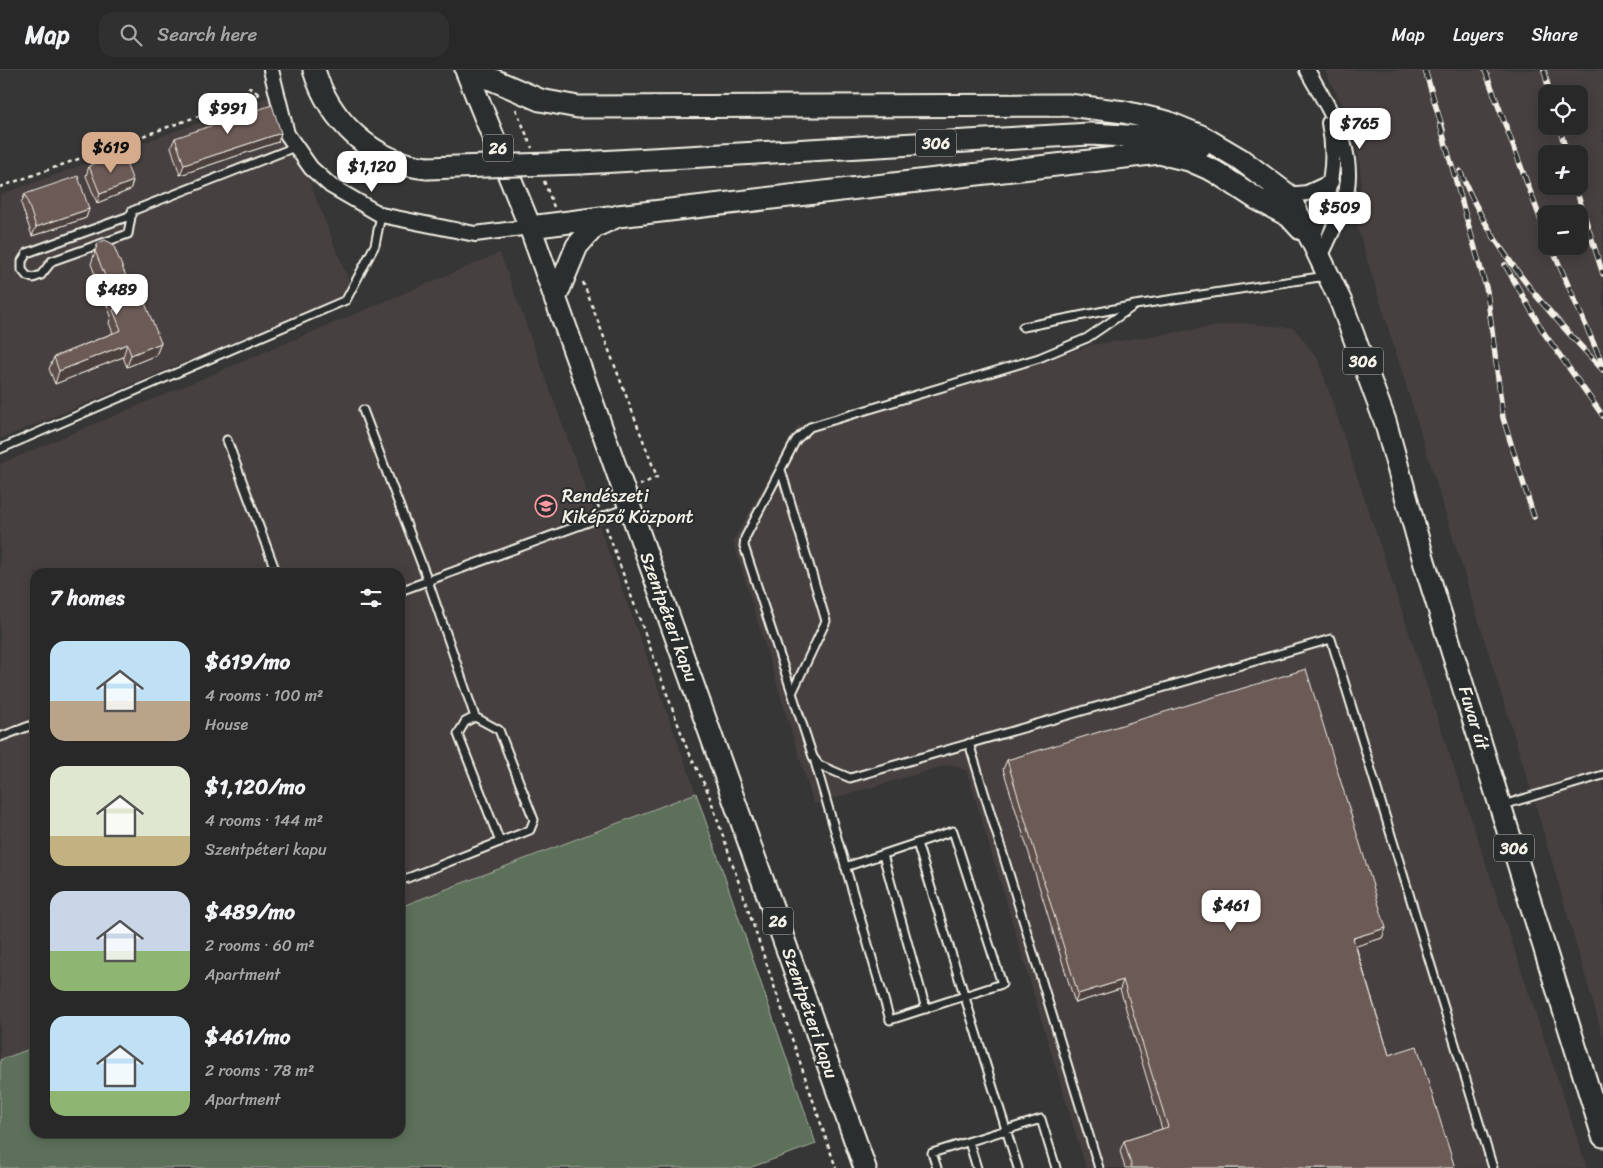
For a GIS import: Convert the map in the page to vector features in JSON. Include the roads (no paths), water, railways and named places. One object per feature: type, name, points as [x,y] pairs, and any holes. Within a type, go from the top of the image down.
[{"type":"main road","name":"306","points":[[314,70],[328,103],[345,126],[362,142],[392,160],[427,168],[581,163],[1090,134],[1161,138],[1200,148],[1228,162],[1276,197],[1297,218],[1320,258]]},
{"type":"main road","name":"Szentpéteri kapu","points":[[466,70],[530,226],[865,1168]]},
{"type":"main road","points":[[476,70],[482,75],[540,100],[578,107],[1068,105],[1124,112],[1167,122],[1201,136],[1240,159],[1288,195],[1320,258]]},
{"type":"main road","points":[[530,226],[1159,153],[1189,160],[1214,171],[1257,199],[1289,216],[1320,258]]},
{"type":"main road","points":[[555,299],[577,246],[594,227],[618,216]]},
{"type":"main road","name":"Fuvar út","points":[[1320,258],[1341,302],[1385,421],[1424,561],[1603,1136]]},
{"type":"street","points":[[270,70],[287,134],[311,168],[331,186],[381,215],[475,234],[530,226]]},
{"type":"street","points":[[1307,70],[1339,126],[1345,148],[1348,179],[1343,205],[1320,258]]},
{"type":"street","points":[[1320,258],[1334,168],[1334,144],[1325,103]]},
{"type":"street","points":[[1288,195],[1307,193],[1331,182]]},
{"type":"lane","points":[[132,215],[27,253],[22,261],[22,270],[27,276],[33,278],[41,275],[52,261],[128,234],[132,215],[132,211],[295,147]]},
{"type":"lane","points":[[0,449],[346,300],[376,245],[381,215]]},
{"type":"lane","points":[[1023,327],[1135,305],[1320,258]]},
{"type":"lane","points":[[846,867],[953,831],[1002,984],[890,1020],[813,757],[744,546],[745,538],[796,440],[810,427],[1039,358],[1087,338],[1135,305]]},
{"type":"lane","points":[[364,410],[428,581],[475,717],[499,730],[534,820],[530,830],[405,879]]},
{"type":"lane","points":[[227,440],[275,568]]},
{"type":"lane","points":[[781,470],[826,621],[792,692]]},
{"type":"lane","points":[[405,589],[602,517],[627,500]]},
{"type":"lane","points":[[813,757],[819,765],[850,778],[1331,639],[1493,1168]]},
{"type":"lane","points":[[475,717],[465,722],[458,734],[500,842]]},
{"type":"lane","points":[[0,737],[30,726]]},
{"type":"lane","points":[[969,743],[1099,1168]]},
{"type":"lane","points":[[1501,806],[1603,775]]},
{"type":"lane","points":[[917,843],[1018,1168]]},
{"type":"lane","points":[[883,854],[926,1008]]},
{"type":"lane","points":[[937,1168],[932,1153],[1041,1119],[1056,1168]]},
{"type":"lane","points":[[969,1142],[977,1168]]},
{"type":"railway","points":[[1425,70],[1443,130]]},
{"type":"railway","points":[[1485,70],[1538,212]]},
{"type":"railway","points":[[1544,70],[1548,85]]},
{"type":"railway","points":[[1440,124],[1487,291],[1503,418],[1534,517]]},
{"type":"railway","points":[[1562,135],[1564,145]]},
{"type":"railway","points":[[1460,171],[1487,227],[1504,252],[1561,325],[1603,370]]},
{"type":"railway","points":[[1578,195],[1603,274]]},
{"type":"railway","points":[[1555,255],[1603,365]]},
{"type":"railway","points":[[1505,265],[1544,333],[1603,416]]},
{"type":"place","name":"Rendészeti Kiképző Központ","points":[[546,506]]}]
